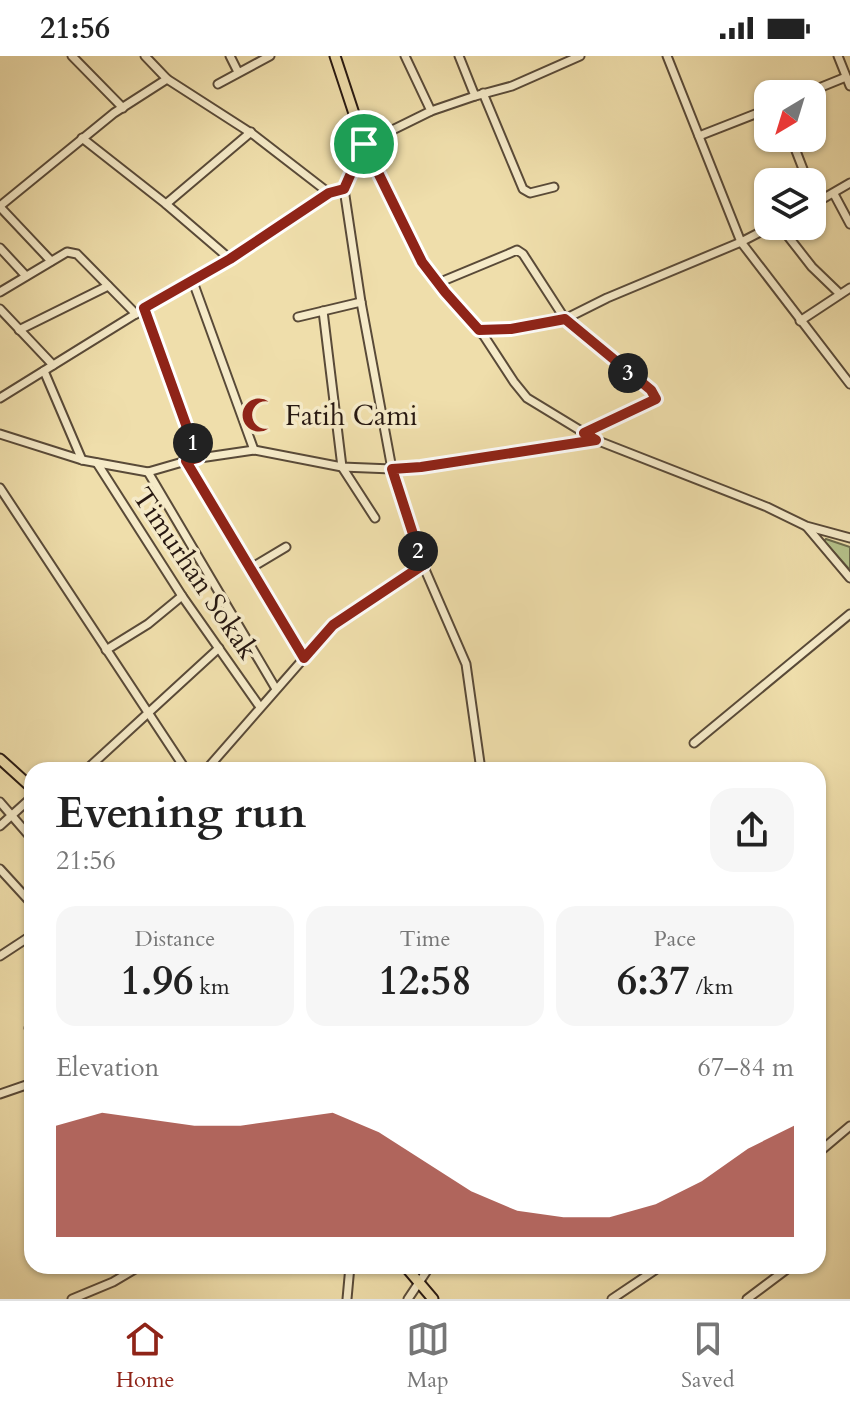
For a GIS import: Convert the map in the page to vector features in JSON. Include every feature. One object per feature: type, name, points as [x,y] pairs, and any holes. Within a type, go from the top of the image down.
[{"type":"main road","points":[[335,56],[364,144]]},
{"type":"main road","points":[[0,759],[24,781]]},
{"type":"main road","points":[[412,1274],[433,1299]]},
{"type":"street","points":[[72,56],[123,108]]},
{"type":"street","points":[[145,56],[167,79],[251,132],[329,193]]},
{"type":"street","points":[[230,56],[238,72]]},
{"type":"street","points":[[218,84],[270,56]]},
{"type":"street","points":[[405,56],[431,111]]},
{"type":"street","points":[[459,56],[523,189],[530,193],[554,187]]},
{"type":"street","points":[[480,762],[466,664],[423,565],[392,469],[344,189],[364,144],[431,111],[512,86],[580,56]]},
{"type":"street","points":[[667,56],[741,242],[850,384]]},
{"type":"street","points":[[838,56],[850,86]]},
{"type":"street","points":[[826,85],[846,77]]},
{"type":"street","points":[[51,261],[0,206],[82,138],[167,79]]},
{"type":"street","points":[[699,136],[754,114]]},
{"type":"street","points":[[166,204],[251,132]]},
{"type":"street","points":[[82,138],[230,259]]},
{"type":"street","points":[[364,144],[410,240],[438,283],[479,330],[527,398],[596,440],[767,507],[806,526],[850,538]]},
{"type":"street","points":[[357,165],[378,171]]},
{"type":"street","points":[[826,198],[850,183]]},
{"type":"street","points":[[0,398],[144,308],[230,259],[329,193],[344,189]]},
{"type":"street","points":[[0,190],[8,199]]},
{"type":"street","points":[[834,194],[850,224]]},
{"type":"street","points":[[479,330],[511,329],[565,319],[754,235]]},
{"type":"street","points":[[791,240],[812,267],[840,294]]},
{"type":"street","points":[[0,248],[26,276]]},
{"type":"street","points":[[438,283],[517,250],[523,254],[565,319],[651,390],[656,399],[584,433]]},
{"type":"street","points":[[0,292],[67,252],[77,254],[136,314]]},
{"type":"street","points":[[192,279],[254,450]]},
{"type":"street","points":[[19,330],[108,286]]},
{"type":"street","points":[[800,321],[850,288]]},
{"type":"street","points":[[298,317],[361,302]]},
{"type":"street","points":[[144,308],[198,458]]},
{"type":"street","points":[[0,309],[53,365]]},
{"type":"street","points":[[323,311],[342,467],[375,518]]},
{"type":"street","points":[[44,371],[82,460]]},
{"type":"street","points":[[0,434],[82,460],[148,472],[198,458],[254,450],[342,467],[421,467],[596,440]]},
{"type":"street","points":[[186,461],[304,658]]},
{"type":"street","name":"Timurhan Sokak","points":[[97,462],[182,596],[260,707]]},
{"type":"street","points":[[148,472],[276,689]]},
{"type":"street","points":[[0,488],[181,762]]},
{"type":"street","points":[[806,526],[850,578]]},
{"type":"street","points":[[251,568],[286,547]]},
{"type":"street","points":[[213,762],[333,625],[423,565]]},
{"type":"street","points":[[106,650],[148,624],[182,596]]},
{"type":"street","points":[[694,743],[850,614]]},
{"type":"street","points":[[94,762],[219,648]]},
{"type":"street","points":[[0,802],[24,829]]},
{"type":"street","points":[[0,826],[24,804]]},
{"type":"street","points":[[0,869],[24,895]]},
{"type":"street","points":[[0,956],[24,942]]},
{"type":"street","points":[[0,1094],[24,1086]]},
{"type":"street","points":[[826,1146],[850,1126]]},
{"type":"street","points":[[72,1299],[126,1274]]},
{"type":"street","points":[[347,1299],[349,1274]]},
{"type":"street","points":[[408,1299],[424,1274]]},
{"type":"street","points":[[612,1299],[649,1274]]},
{"type":"street","points":[[747,1299],[780,1274]]},
{"type":"green space","points":[[824,541],[850,547],[850,570]]},
{"type":"place","name":"Fatih Cami","points":[[259,415]]},
{"type":"route","points":[[364,144],[422,262],[479,330],[511,329],[565,319],[651,390],[656,399],[584,433],[596,440],[392,469],[423,565],[333,625],[304,658],[186,461],[198,458],[144,308],[230,259],[329,193],[344,189],[364,144]]}]
